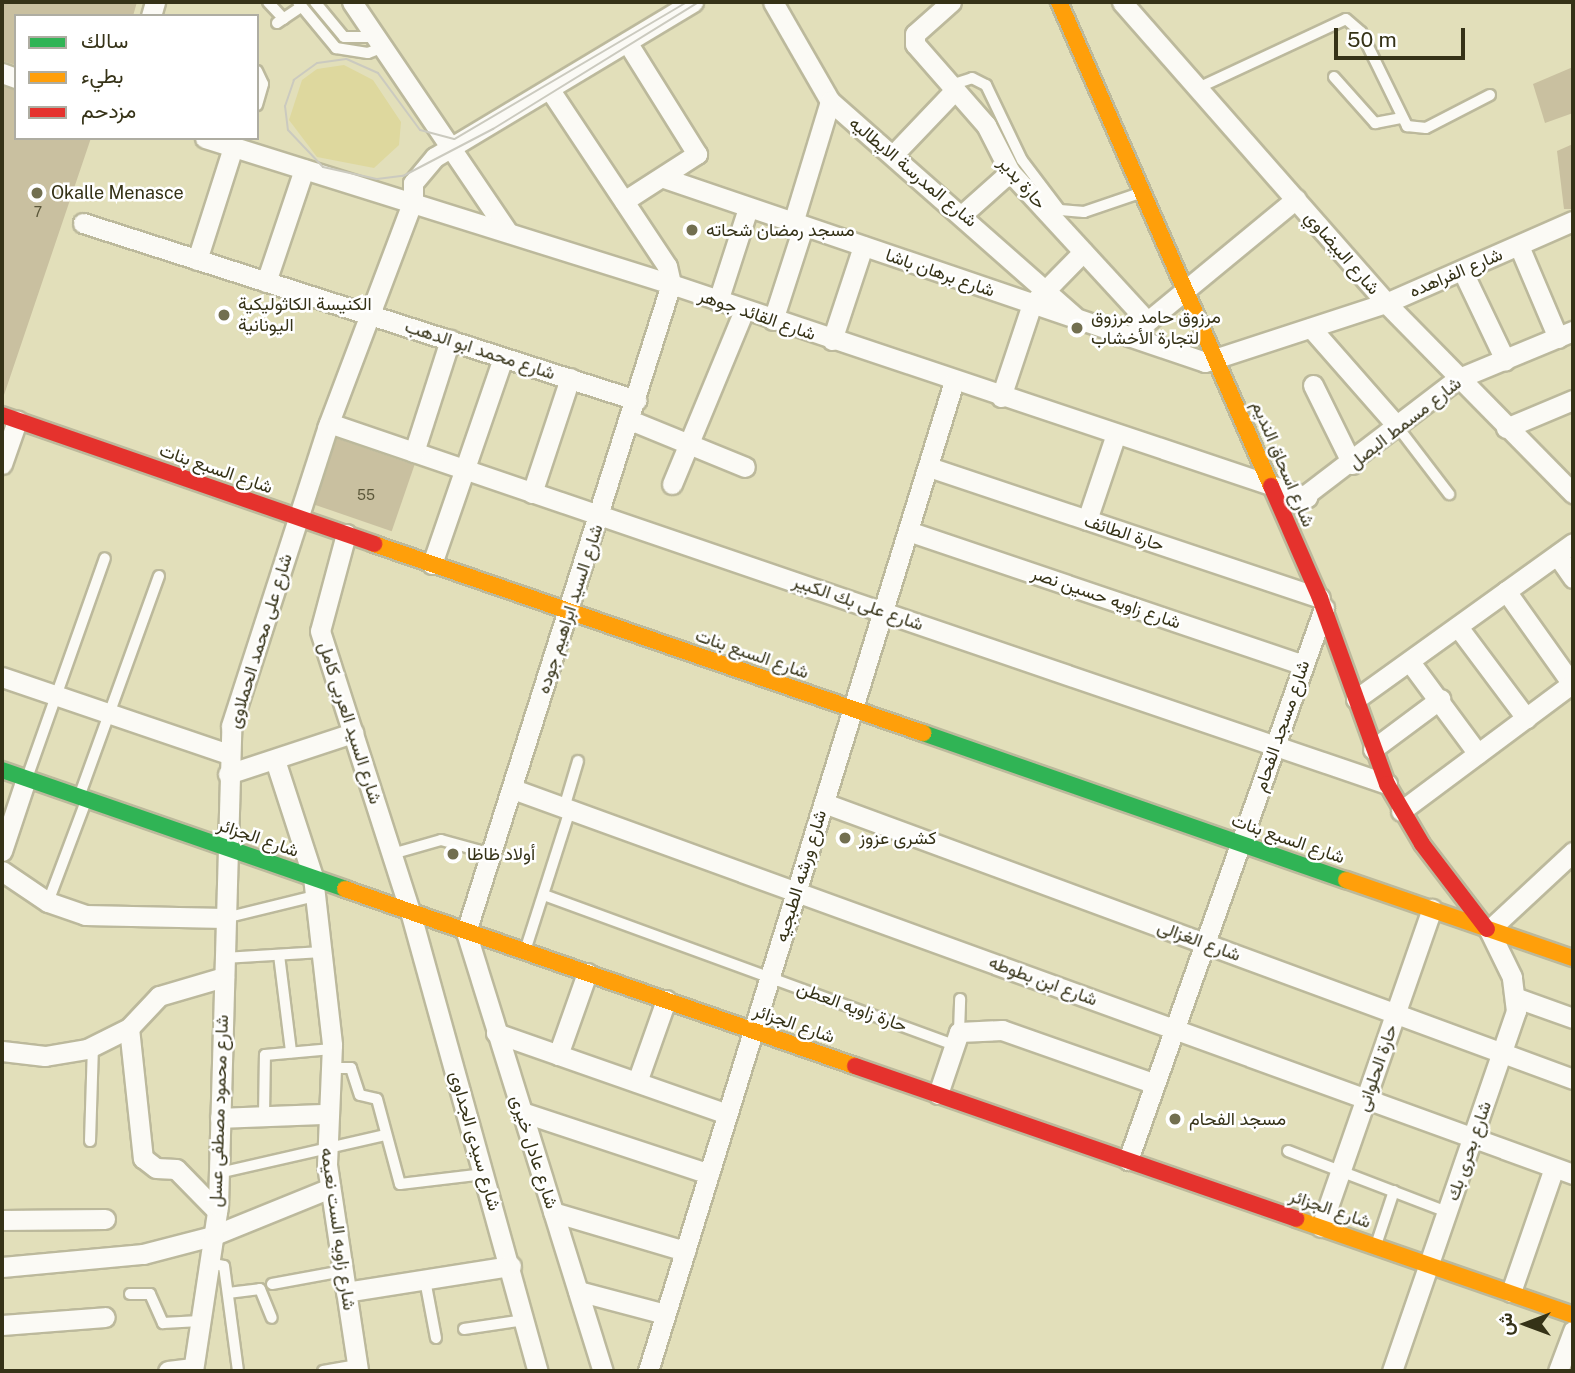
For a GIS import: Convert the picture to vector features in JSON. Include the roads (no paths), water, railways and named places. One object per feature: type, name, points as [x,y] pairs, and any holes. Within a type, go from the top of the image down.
[{"type":"main road","name":"شارع اسحاق النديم","points":[[1059,2],[1218,360],[1322,603],[1387,784],[1401,811],[1489,930]]},
{"type":"main road","name":"شارع السبع بنات","points":[[9,418],[1573,958]]},
{"type":"main road","name":"شارع الجزائر","points":[[2,770],[229,848],[314,887],[410,911],[1573,1315]]},
{"type":"street","points":[[352,2],[507,231]]},
{"type":"street","name":"شارع على محمد الحملاوى","points":[[229,848],[228,754],[329,423],[413,201],[421,167],[693,2]]},
{"type":"street","name":"شارع المدرسة الايطاليه","points":[[773,2],[830,101],[964,214],[1080,321]]},
{"type":"street","name":"حارة بدير","points":[[951,2],[914,37],[986,125],[1010,172],[1147,321]]},
{"type":"street","name":"شارع البيضاوي","points":[[1122,2],[1386,303],[1506,428],[1565,471],[1573,493]]},
{"type":"street","points":[[624,201],[664,178],[697,154],[626,42]]},
{"type":"street","points":[[892,155],[953,87]]},
{"type":"street","points":[[550,90],[667,266],[671,284]]},
{"type":"street","points":[[773,320],[830,101]]},
{"type":"street","name":"شارع القائد جوهر","points":[[216,140],[242,145],[304,169],[671,284],[1001,397],[1307,497]]},
{"type":"street","points":[[197,260],[242,145]]},
{"type":"street","points":[[266,282],[304,169]]},
{"type":"street","points":[[964,214],[1010,172]]},
{"type":"street","name":"شارع برهان باشا","points":[[664,178],[1196,361],[1218,360]]},
{"type":"street","points":[[1128,338],[1185,288],[1296,199]]},
{"type":"street","points":[[718,301],[748,208]]},
{"type":"street","name":"شارع محمد ابو الدهب","points":[[83,223],[636,400]]},
{"type":"street","name":"شارع الفراهده","points":[[1218,360],[1386,303],[1519,246],[1571,228]]},
{"type":"street","points":[[832,340],[863,246]]},
{"type":"street","points":[[1519,246],[1565,334]]},
{"type":"street","points":[[1001,397],[1032,304],[1083,252]]},
{"type":"street","points":[[1462,272],[1505,360]]},
{"type":"street","name":"شارع السيد ابراهيم جوده","points":[[466,932],[600,516],[671,284]]},
{"type":"street","points":[[672,484],[744,310]]},
{"type":"street","points":[[1311,328],[1397,426]]},
{"type":"street","name":"شارع مسمط البصل","points":[[1282,509],[1307,497],[1352,464],[1457,379],[1565,334]]},
{"type":"street","points":[[414,452],[450,340]]},
{"type":"street","points":[[432,564],[503,358]]},
{"type":"street","points":[[532,493],[570,379]]},
{"type":"street","name":"شارع ورشه الطبجيه","points":[[648,1371],[954,381]]},
{"type":"street","points":[[1313,385],[1352,464]]},
{"type":"street","points":[[1506,428],[1573,400]]},
{"type":"street","points":[[2,464],[9,418]]},
{"type":"street","points":[[630,420],[745,467]]},
{"type":"street","name":"شارع على بك الكبير","points":[[329,423],[1387,784]]},
{"type":"street","points":[[1087,520],[1116,434]]},
{"type":"street","name":"حارة الطائف","points":[[929,467],[1322,603]]},
{"type":"street","name":"شارع زاويه حسين نصر","points":[[908,531],[1303,666]]},
{"type":"street","name":"شارع السيد العربى كامل","points":[[346,534],[320,628],[410,911]]},
{"type":"street","points":[[1356,699],[1573,543]]},
{"type":"street","points":[[1557,555],[1573,578]]},
{"type":"street","points":[[1401,811],[1573,683],[1506,592]]},
{"type":"street","name":"شارع مسجد الفحام","points":[[1128,1160],[1275,747],[1322,603]]},
{"type":"street","points":[[1458,627],[1526,718]]},
{"type":"street","points":[[1410,662],[1440,699],[1478,754]]},
{"type":"street","points":[[2,677],[228,754]]},
{"type":"street","points":[[1373,750],[1440,699]]},
{"type":"street","points":[[228,774],[353,733]]},
{"type":"street","name":"شارع زاويه الست نعيمه","points":[[275,760],[314,887],[332,1058],[326,1114],[326,1145],[357,1368]]},
{"type":"street","points":[[2,851],[26,779]]},
{"type":"street","name":"شارع ابن بطوطه","points":[[513,789],[797,894],[1176,1028],[1365,1101],[1573,1174]]},
{"type":"street","name":"شارع الغزالى","points":[[824,803],[1573,1079]]},
{"type":"street","name":"شارع محمود مصطفى عسل","points":[[193,1370],[217,1211],[229,848]]},
{"type":"street","points":[[1573,852],[1489,930],[1517,998],[1573,1018]]},
{"type":"street","points":[[2,871],[48,902],[85,915],[225,918]]},
{"type":"street","name":"حارة الحلوانى","points":[[1321,1227],[1432,909]]},
{"type":"street","name":"شارع سيدى الجداوى","points":[[410,911],[511,1266],[537,1371]]},
{"type":"street","name":"شارع عادل خيرى","points":[[466,932],[603,1371]]},
{"type":"street","points":[[2,1051],[45,1056],[93,1046],[128,1028],[159,996],[224,967]]},
{"type":"street","points":[[558,1055],[587,973]]},
{"type":"street","name":"شارع بحرى بك","points":[[1392,1371],[1504,1054],[1517,998]]},
{"type":"street","points":[[637,1082],[666,1000]]},
{"type":"street","points":[[128,1028],[143,1158],[156,1168],[176,1169],[217,1211]]},
{"type":"street","name":"حارة زاويه العطن","points":[[956,1039],[1002,1030],[1155,1084]]},
{"type":"street","points":[[496,1033],[727,1114]]},
{"type":"street","points":[[938,1094],[956,1039]]},
{"type":"street","points":[[522,1112],[709,1174]]},
{"type":"street","points":[[220,1118],[326,1114]]},
{"type":"street","points":[[1511,1292],[1553,1168]]},
{"type":"street","points":[[2,1267],[110,1260],[212,1236],[330,1188]]},
{"type":"street","points":[[553,1212],[685,1251]]},
{"type":"street","points":[[2,1220],[105,1219]]},
{"type":"street","points":[[346,1292],[511,1266]]},
{"type":"street","points":[[578,1291],[665,1314]]},
{"type":"street","points":[[2,1325],[105,1317]]},
{"type":"street","points":[[1558,1371],[1573,1331]]},
{"type":"street","points":[[168,1371],[193,1370]]},
{"type":"lane","points":[[268,2],[281,21],[300,4],[336,48],[368,53],[380,42]]},
{"type":"lane","points":[[315,2],[344,37],[380,42]]},
{"type":"lane","points":[[1198,88],[1346,19],[1361,32],[1401,118],[1416,130],[1426,128],[1490,95]]},
{"type":"lane","points":[[259,75],[263,84],[259,98]]},
{"type":"lane","points":[[1334,77],[1375,123],[1401,118]]},
{"type":"lane","points":[[953,87],[972,78],[986,85],[1026,166],[1060,210],[1084,212],[1143,192]]},
{"type":"lane","points":[[1397,426],[1449,494]]},
{"type":"lane","points":[[26,779],[105,558]]},
{"type":"lane","points":[[48,902],[109,713],[159,576]]},
{"type":"lane","points":[[525,951],[544,895],[578,761]]},
{"type":"lane","points":[[392,854],[441,840],[492,854]]},
{"type":"lane","points":[[225,918],[314,887]]},
{"type":"lane","name":"حارة زاويه العطن","points":[[544,895],[770,977],[956,1039]]},
{"type":"lane","points":[[224,967],[279,955],[322,952]]},
{"type":"lane","points":[[279,955],[291,1052]]},
{"type":"lane","points":[[956,1039],[960,999]]},
{"type":"lane","points":[[90,1141],[93,1046]]},
{"type":"lane","points":[[264,1116],[264,1056],[291,1052],[332,1058],[354,1070],[360,1095],[377,1099],[385,1135],[403,1186],[484,1174]]},
{"type":"lane","points":[[219,1173],[326,1145],[385,1135]]},
{"type":"lane","points":[[1288,1151],[1448,1212]]},
{"type":"lane","points":[[1376,1246],[1394,1191]]},
{"type":"lane","points":[[209,1263],[223,1265],[238,1371]]},
{"type":"lane","points":[[272,1284],[343,1271]]},
{"type":"lane","points":[[425,1280],[436,1338]]},
{"type":"lane","points":[[228,1293],[260,1289],[272,1318]]},
{"type":"lane","points":[[130,1294],[150,1294],[163,1323],[200,1321]]},
{"type":"lane","points":[[464,1329],[524,1320]]},
{"type":"lane","points":[[323,1371],[357,1368]]},
{"type":"tram line","points":[[687,2],[454,139],[420,130],[378,73],[346,59],[317,63],[294,80],[285,106],[288,130],[323,167],[377,179],[403,176],[493,129],[699,2]]},
{"type":"place","name":"Okalle Menasce","points":[[37,193]]},
{"type":"place","name":"مسجد رمضان شحاته","points":[[692,230]]},
{"type":"place","name":"الكنيسة الكاثوليكية اليونانية","points":[[224,315]]},
{"type":"place","name":"مرزوق حامد مرزوق لتجارة الأخشاب","points":[[1077,328]]},
{"type":"place","name":"كشرى عزوز","points":[[845,838]]},
{"type":"place","name":"أولاد ظاظا","points":[[453,854]]},
{"type":"place","name":"مسجد الفحام","points":[[1175,1119]]}]
